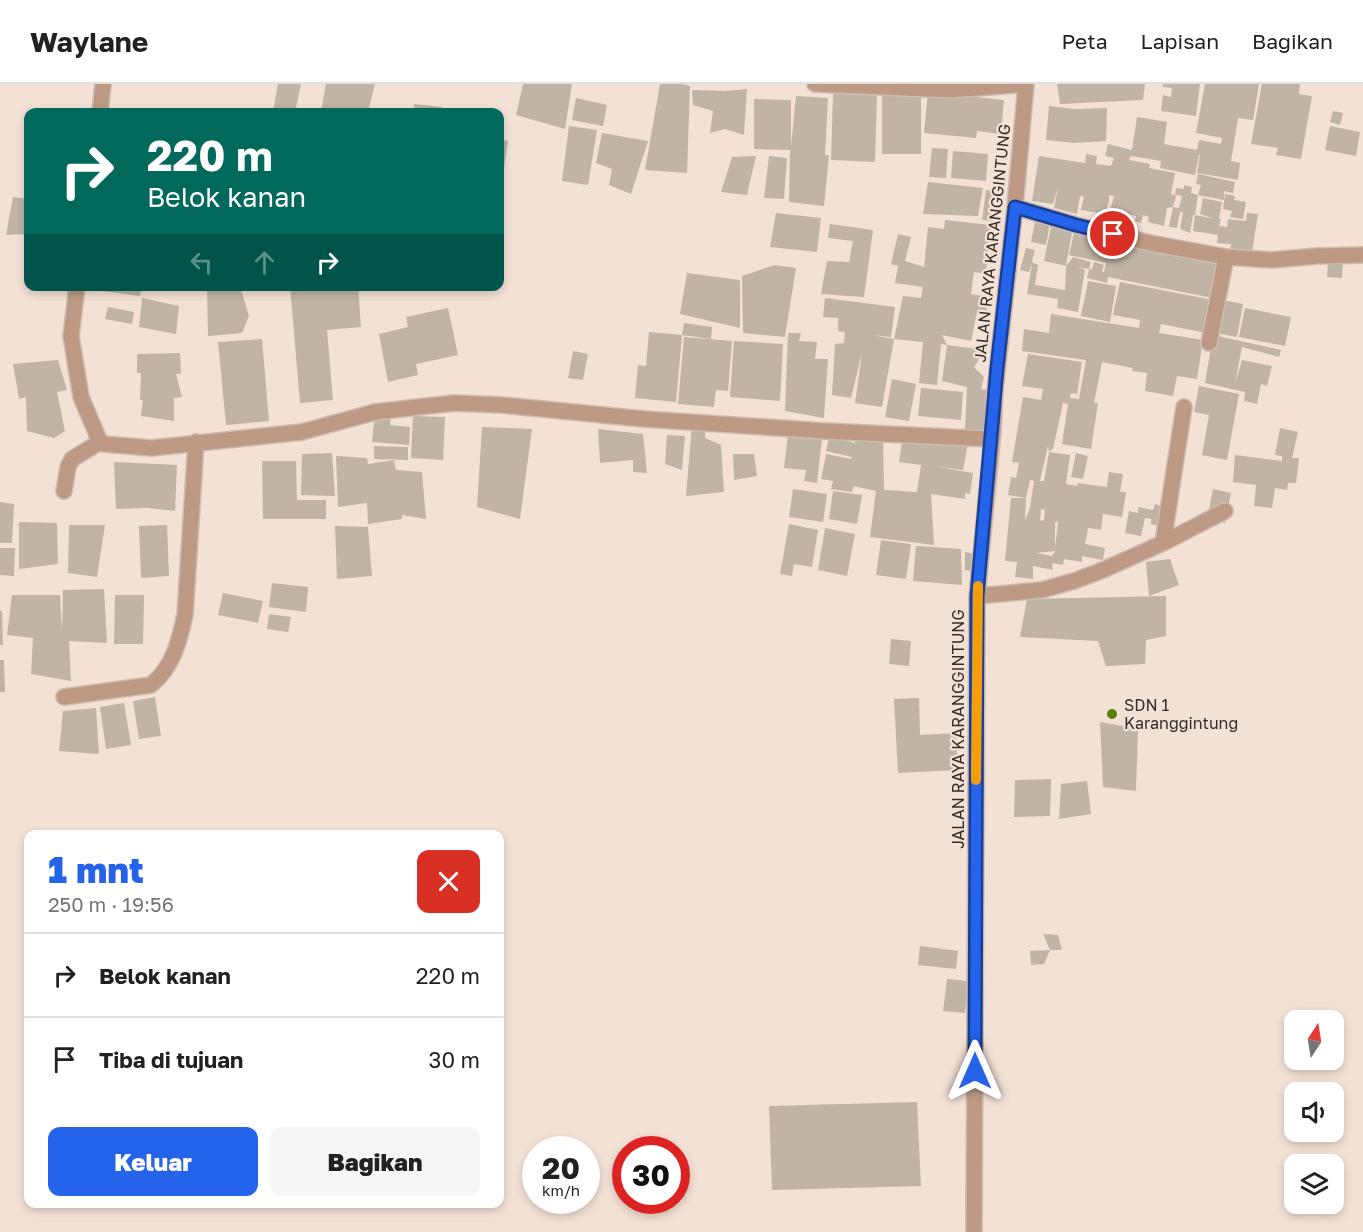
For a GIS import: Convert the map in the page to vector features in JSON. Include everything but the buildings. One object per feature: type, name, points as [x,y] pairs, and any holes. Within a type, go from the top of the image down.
[{"type":"street","points":[[101,108],[104,84]]},
{"type":"street","points":[[815,84],[951,90],[1026,84]]},
{"type":"street","name":"JALAN RAYA KARANGGINTUNG","points":[[974,1232],[977,596],[1026,84]]},
{"type":"street","points":[[1015,207],[1150,243],[1226,257],[1272,260],[1363,255]]},
{"type":"street","points":[[1209,343],[1226,257]]},
{"type":"street","points":[[76,291],[71,336],[81,397],[100,442]]},
{"type":"street","points":[[64,491],[68,466],[72,459],[100,442],[110,445],[152,448],[302,432],[375,412],[454,403],[502,405],[644,419],[991,439]]},
{"type":"street","points":[[1163,543],[1184,406]]},
{"type":"street","points":[[64,697],[151,685],[172,660],[185,615],[196,442]]},
{"type":"street","points":[[977,596],[1042,590],[1074,581],[1163,543],[1226,511]]},
{"type":"slow traffic","points":[[976,780],[978,586]]},
{"type":"place","name":"SDN 1 Karanggintung","points":[[1112,714]]},
{"type":"route","points":[[975,1071],[977,596],[997,368],[1015,207],[1113,234]]}]
